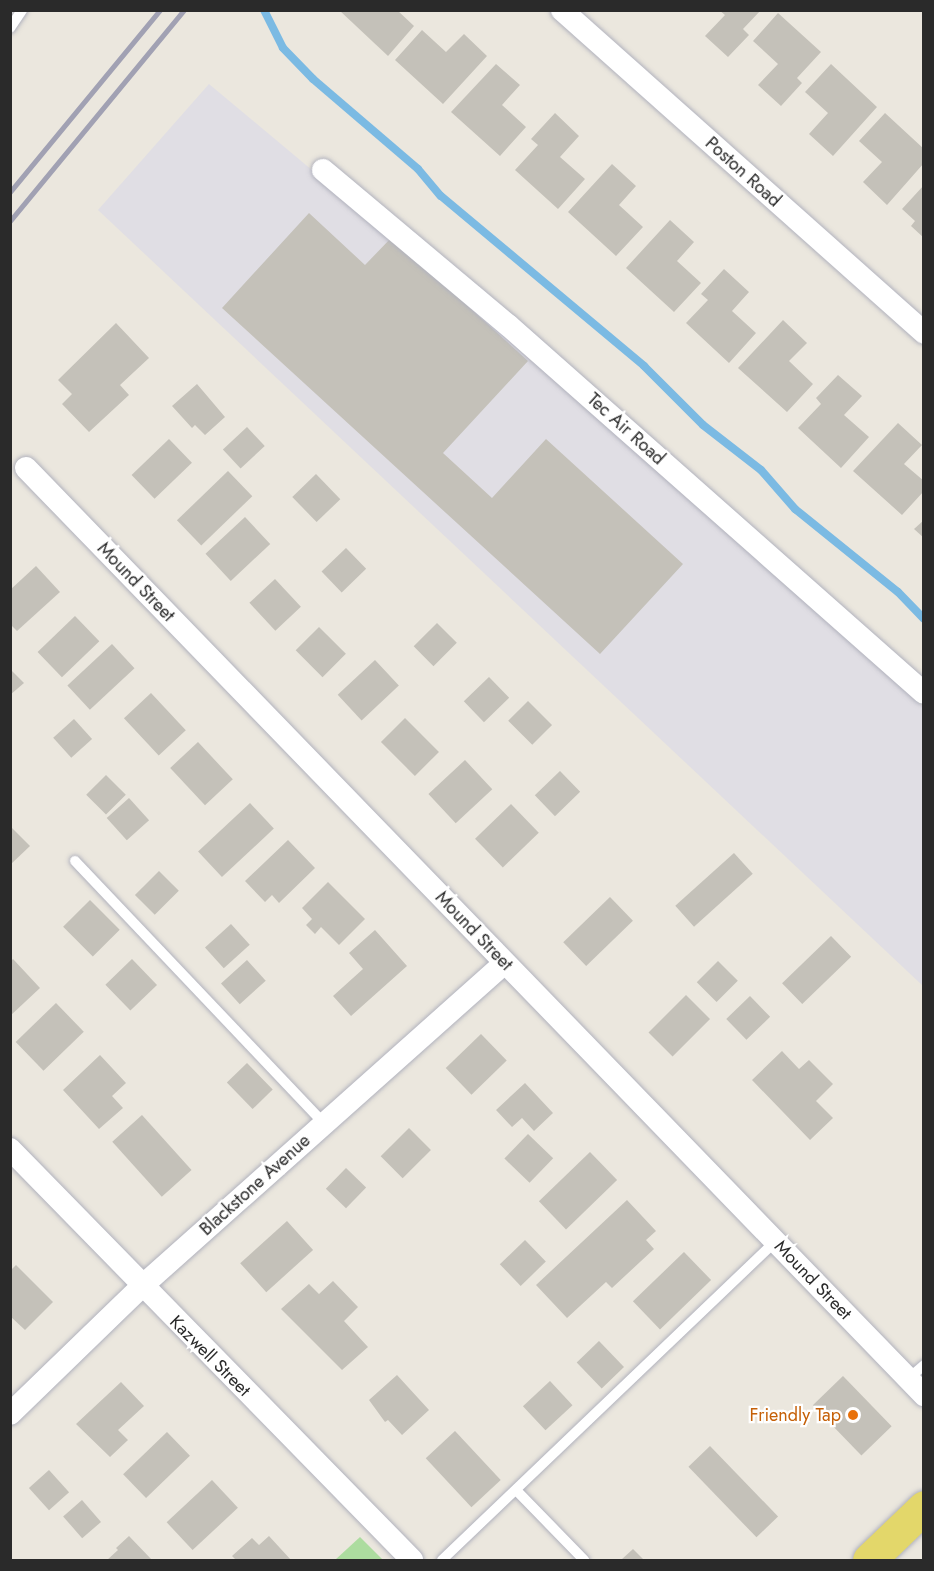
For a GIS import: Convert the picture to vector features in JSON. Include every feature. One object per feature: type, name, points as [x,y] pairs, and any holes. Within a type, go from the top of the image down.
[{"type":"main road","points":[[869,1560],[924,1507]]},
{"type":"street","name":"Poston Road","points":[[562,10],[924,333]]},
{"type":"street","name":"Tec Air Road","points":[[323,170],[508,325],[924,693]]},
{"type":"street","name":"Mound Street","points":[[26,468],[775,1242],[918,1380]]},
{"type":"street","name":"Blackstone Avenue","points":[[10,1414],[141,1287],[505,963]]},
{"type":"street","name":"Kazwell Street","points":[[10,1149],[141,1287],[411,1560]]},
{"type":"lane","points":[[10,28],[22,10]]},
{"type":"lane","points":[[75,861],[324,1123]]},
{"type":"lane","points":[[442,1560],[775,1242]]},
{"type":"lane","points":[[516,1490],[584,1560]]},
{"type":"shaded area","points":[[209,84],[392,237],[923,707],[923,986],[98,210]]},
{"type":"green space","points":[[360,1537],[383,1560],[335,1560]]},
{"type":"building","points":[[339,10],[397,10],[414,26],[388,56]]},
{"type":"building","points":[[719,10],[761,10],[743,29],[749,35],[728,57],[705,36],[725,15]]},
{"type":"building","points":[[778,13],[821,52],[797,78],[802,83],[781,106],[758,85],[778,64],[753,41]]},
{"type":"building","points":[[422,30],[446,52],[464,34],[487,56],[443,104],[395,60]]},
{"type":"building","points":[[496,64],[520,85],[502,105],[526,127],[500,156],[451,112]]},
{"type":"building","points":[[831,64],[877,107],[833,156],[809,134],[828,113],[805,92]]},
{"type":"building","points":[[555,113],[579,136],[560,157],[585,179],[558,209],[515,170],[538,145],[531,139]]},
{"type":"building","points":[[885,113],[924,149],[924,163],[887,205],[863,182],[882,162],[859,141]]},
{"type":"building","points":[[612,164],[636,186],[619,205],[643,227],[616,256],[568,212]]},
{"type":"building","points":[[924,185],[924,238],[911,226],[915,221],[902,209]]},
{"type":"building","points":[[309,213],[365,265],[392,237],[528,361],[443,453],[492,498],[546,439],[683,564],[600,654],[222,308]]},
{"type":"building","points":[[670,220],[694,242],[677,261],[701,283],[674,312],[626,268]]},
{"type":"building","points":[[724,269],[749,292],[732,311],[756,333],[729,363],[686,323],[708,300],[701,294]]},
{"type":"building","points":[[783,320],[807,343],[789,361],[813,384],[787,412],[738,368]]},
{"type":"building","points":[[116,323],[149,358],[120,385],[129,395],[89,432],[62,404],[72,394],[58,380]]},
{"type":"building","points":[[838,375],[862,396],[844,415],[869,437],[841,468],[798,428],[821,404],[816,398]]},
{"type":"building","points":[[197,384],[225,417],[205,435],[195,425],[192,428],[172,406]]},
{"type":"building","points":[[898,423],[922,445],[904,464],[924,481],[924,491],[902,515],[853,471]]},
{"type":"building","points":[[247,427],[265,446],[241,469],[223,450]]},
{"type":"building","points":[[169,439],[192,463],[155,499],[132,475]]},
{"type":"building","points":[[228,471],[252,496],[201,545],[177,520]]},
{"type":"building","points":[[316,474],[340,499],[317,522],[292,497]]},
{"type":"building","points":[[245,517],[270,544],[231,581],[206,554]]},
{"type":"building","points":[[924,520],[924,538],[914,529]]},
{"type":"building","points":[[346,548],[366,569],[342,592],[322,572]]},
{"type":"building","points":[[36,566],[60,592],[17,631],[10,624],[10,590]]},
{"type":"building","points":[[275,579],[301,607],[275,631],[249,603]]},
{"type":"building","points":[[75,616],[99,641],[62,677],[38,652]]},
{"type":"building","points":[[437,623],[457,643],[433,666],[414,646]]},
{"type":"building","points":[[319,627],[346,654],[323,677],[296,650]]},
{"type":"building","points":[[112,644],[135,668],[90,710],[67,686]]},
{"type":"building","points":[[375,660],[399,686],[362,720],[338,695]]},
{"type":"building","points":[[10,669],[24,683],[10,695]]},
{"type":"building","points":[[489,677],[509,698],[484,722],[464,701]]},
{"type":"building","points":[[151,693],[186,730],[159,756],[124,718]]},
{"type":"building","points":[[528,701],[552,725],[532,745],[508,721]]},
{"type":"building","points":[[405,718],[439,752],[415,776],[381,742]]},
{"type":"building","points":[[74,719],[92,739],[71,758],[53,738]]},
{"type":"building","points":[[198,742],[233,779],[205,805],[170,768]]},
{"type":"building","points":[[465,760],[492,789],[456,823],[428,794]]},
{"type":"building","points":[[560,771],[580,792],[555,816],[535,795]]},
{"type":"building","points":[[106,775],[126,795],[106,815],[86,795]]},
{"type":"building","points":[[129,798],[149,820],[127,840],[107,818]]},
{"type":"building","points":[[250,803],[274,829],[222,877],[198,851]]},
{"type":"building","points":[[511,804],[539,833],[503,868],[475,839]]},
{"type":"building","points":[[10,826],[30,846],[10,865]]},
{"type":"building","points":[[288,840],[315,868],[279,903],[272,895],[265,902],[245,881]]},
{"type":"building","points":[[734,853],[753,874],[694,927],[675,906]]},
{"type":"building","points":[[159,871],[179,891],[155,915],[135,895]]},
{"type":"building","points":[[328,882],[365,919],[339,945],[321,927],[315,934],[306,925],[312,919],[302,908]]},
{"type":"building","points":[[610,897],[633,921],[586,966],[563,942]]},
{"type":"building","points":[[90,900],[120,930],[93,957],[63,927]]},
{"type":"building","points":[[231,924],[250,945],[224,968],[205,947]]},
{"type":"building","points":[[375,930],[407,966],[351,1016],[333,996],[363,969],[349,953]]},
{"type":"building","points":[[831,936],[851,957],[802,1004],[782,983]]},
{"type":"building","points":[[13,959],[40,988],[10,1016],[10,962]]},
{"type":"building","points":[[132,959],[157,985],[130,1011],[105,985]]},
{"type":"building","points":[[247,960],[266,981],[240,1004],[221,983]]},
{"type":"building","points":[[718,961],[738,981],[717,1002],[697,982]]},
{"type":"building","points":[[686,995],[710,1019],[673,1057],[649,1032]]},
{"type":"building","points":[[750,996],[770,1017],[746,1040],[726,1019]]},
{"type":"building","points":[[56,1003],[84,1032],[44,1071],[16,1042]]},
{"type":"building","points":[[481,1034],[507,1061],[471,1095],[446,1068]]},
{"type":"building","points":[[782,1051],[799,1069],[809,1060],[833,1084],[816,1101],[833,1118],[810,1140],[752,1080]]},
{"type":"building","points":[[100,1055],[126,1083],[112,1096],[123,1108],[99,1129],[63,1090]]},
{"type":"building","points":[[247,1063],[273,1090],[253,1109],[227,1082]]},
{"type":"building","points":[[525,1083],[553,1113],[534,1131],[522,1118],[512,1127],[496,1110]]},
{"type":"building","points":[[142,1115],[192,1170],[162,1197],[112,1142]]},
{"type":"building","points":[[409,1128],[431,1150],[403,1178],[381,1156]]},
{"type":"building","points":[[528,1134],[553,1158],[530,1183],[504,1158]]},
{"type":"building","points":[[590,1152],[617,1180],[566,1229],[539,1201]]},
{"type":"building","points":[[346,1168],[366,1187],[346,1208],[326,1189]]},
{"type":"building","points":[[627,1200],[656,1231],[646,1240],[654,1249],[612,1288],[606,1282],[567,1318],[536,1285]]},
{"type":"building","points":[[287,1221],[313,1250],[266,1292],[240,1263]]},
{"type":"building","points":[[525,1240],[546,1262],[521,1286],[500,1264]]},
{"type":"building","points":[[684,1252],[711,1280],[660,1329],[633,1301]]},
{"type":"building","points":[[16,1265],[53,1302],[25,1330],[10,1316],[10,1271]]},
{"type":"building","points":[[333,1281],[358,1307],[344,1321],[368,1347],[342,1370],[281,1309],[309,1284],[319,1294]]},
{"type":"building","points":[[599,1341],[624,1367],[602,1388],[577,1363]]},
{"type":"building","points":[[397,1375],[429,1410],[402,1435],[388,1420],[385,1422],[369,1400]]},
{"type":"building","name":"Friendly Tap","points":[[843,1376],[892,1426],[861,1456],[813,1405]]},
{"type":"building","points":[[550,1381],[573,1405],[545,1430],[523,1406]]},
{"type":"building","points":[[121,1382],[144,1406],[118,1430],[128,1440],[110,1457],[76,1424]]},
{"type":"building","points":[[455,1431],[501,1480],[471,1507],[426,1458]]},
{"type":"building","points":[[167,1432],[190,1456],[146,1498],[123,1474]]},
{"type":"building","points":[[710,1446],[778,1516],[756,1537],[688,1467]]},
{"type":"building","points":[[49,1470],[69,1492],[49,1510],[29,1488]]},
{"type":"building","points":[[212,1480],[238,1508],[193,1550],[167,1522]]},
{"type":"building","points":[[82,1500],[101,1522],[82,1538],[63,1516]]},
{"type":"building","points":[[129,1536],[152,1560],[107,1560]]},
{"type":"building","points":[[269,1536],[291,1560],[236,1560],[232,1556],[252,1538],[259,1545]]},
{"type":"building","points":[[633,1549],[644,1560],[621,1560]]},
{"type":"waterway","points":[[264,10],[283,48],[313,79],[418,169],[441,196],[644,366],[703,425],[761,470],[795,509],[898,592],[924,619]]},
{"type":"railway","points":[[10,192],[160,10]]},
{"type":"railway","points":[[10,221],[184,10]]},
{"type":"place","name":"Friendly Tap","points":[[853,1415]]}]
